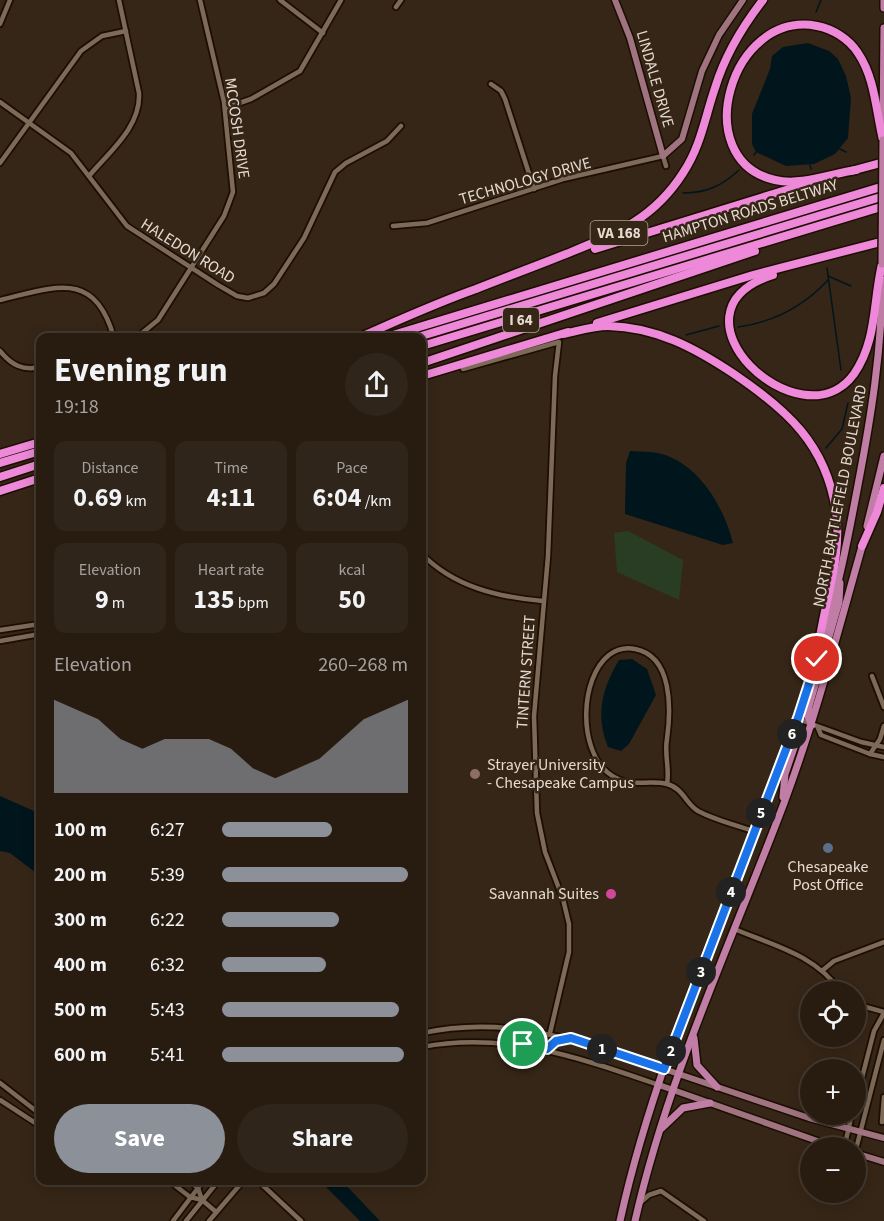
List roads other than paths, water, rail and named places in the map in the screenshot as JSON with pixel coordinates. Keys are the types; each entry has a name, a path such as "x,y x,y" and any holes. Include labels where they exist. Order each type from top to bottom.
{"highway":[{"name":"VA 168","path":"369,333 440,302 620,232 643,217 667,195 696,151 717,82 732,46 763,0"},
{"path":"855,170 785,181 759,174 744,162 730,140 726,118 738,74 752,47 770,33 794,25 822,27 838,34 853,46 867,70 883,140"},
{"path":"526,270 884,162"},
{"name":"HAMPTON ROADS BELTWAY","path":"399,333 884,186"},
{"path":"426,335 884,196"},
{"path":"426,347 884,206"},
{"name":"I 64","path":"426,347 884,212"},
{"path":"561,338 753,275 884,241"},
{"path":"426,362 756,250"},
{"path":"811,260 750,286 735,301 728,325 733,345 743,359 780,387 810,396 831,392 844,384 861,361 873,328 876,291 882,264"},
{"path":"426,375 606,326 650,332 680,342 704,354 764,394 800,427 813,447 826,472 837,523 836,559 819,636 817,659"},
{"path":"0,454 36,443"},
{"path":"0,463 36,452"},
{"path":"0,476 36,464"},
{"path":"0,492 36,479"},
{"path":"862,546 877,512 884,488"}],"main road":[{"name":"LINDALE DRIVE","path":"615,0 630,38 663,156"},
{"path":"663,156 682,139 702,71 719,35 743,0"},
{"path":"884,0 884,8"},
{"name":"NORTH BATTLEFIELD BOULEVARD","path":"620,1221 630,1178 664,1069 798,718 840,578 873,412 881,326 884,28"},
{"name":"NORTH BATTLEFIELD BOULEVARD","path":"635,1221 658,1134 678,1074 815,726 884,456"},
{"path":"815,726 809,722 808,711 840,602 840,578"},
{"path":"783,805 783,781 798,736 798,718"},
{"path":"695,1028 693,1048 697,1065 705,1077 717,1087"},
{"path":"664,1069 861,1133 884,1138"},
{"path":"659,1085 806,1137"},
{"path":"658,1134 683,1108 710,1103"},
{"path":"866,1156 884,1162"}],"street":[{"path":"0,24 10,0"},
{"path":"89,176 131,126 138,114 139,93 119,0"},
{"name":"MCCOSH DRIVE","path":"143,333 155,324 231,200 233,183 225,108 200,0"},
{"path":"280,0 323,33"},
{"path":"225,108 251,99 293,77 304,65 341,0"},
{"path":"396,7 401,0"},
{"path":"0,164 86,46 102,36 126,31"},
{"path":"491,84 501,91 505,99 534,189"},
{"name":"HALEDON ROAD","path":"0,102 68,151 127,226 240,297 255,297 268,291 304,238 335,172 346,163 387,141 400,126"},
{"name":"LINDALE DRIVE","path":"663,156 666,166"},
{"name":"TECHNOLOGY DRIVE","path":"393,226 427,223 534,189 663,156"},
{"path":"0,300 57,288 77,289 89,294 102,306 112,333"},
{"path":"463,369 561,338"},
{"name":"TINTERN STREET","path":"550,1033 570,938 563,899 545,852 537,813 534,716 548,556 555,387 561,338"},
{"path":"0,351 17,366 29,369 36,368"},
{"path":"426,557 443,571 474,588 503,596 543,601"},
{"path":"0,630 36,625"},
{"path":"0,641 36,635"},
{"path":"667,784 666,747 670,713 665,678 656,661 640,650 617,650 604,660 590,691 586,717 590,745 599,763 615,777 634,784 667,784 680,791 697,810 753,831"},
{"path":"872,676 884,707"},
{"path":"798,718 815,726 825,727 875,746 884,747"},
{"path":"815,726 821,735 884,757"},
{"path":"870,754 884,726"},
{"path":"734,929 803,956 823,970 832,981"},
{"path":"823,970 834,962 884,942"},
{"path":"866,1007 884,1012 871,1043 866,1062"},
{"path":"426,1032 458,1027 490,1026 550,1033 664,1069"},
{"path":"532,1046 550,1033"},
{"path":"547,1049 556,1041 571,1038"},
{"path":"860,1137 884,1040"},
{"path":"426,1047 486,1041 532,1046 659,1085"},
{"path":"0,1083 36,1111"},
{"path":"882,1122 884,1097"},
{"path":"0,1100 36,1123"},
{"path":"847,1137 850,1125"},
{"path":"174,1185 190,1197 202,1200 216,1211"},
{"path":"194,1185 198,1188 202,1200"},
{"path":"173,1221 200,1185"},
{"path":"186,1221 215,1185"},
{"path":"209,1221 239,1185"},
{"path":"262,1185 302,1221"},
{"path":"639,1204 649,1195 661,1191 704,1221"}],"water":[{"path":"808,43 829,51 838,59 846,76 851,98 848,138 835,154 814,164 786,166 756,152 752,144 752,114 770,69 772,56 783,47"},
{"path":"630,451 664,454 691,471 701,480 717,504 733,543 723,545 625,514 626,463"},
{"path":"632,659 647,669 656,695 629,744 621,751 608,747 602,724 602,702 608,681 619,660"},
{"path":"0,796 36,813 36,873 10,853 0,851"},
{"path":"324,1185 346,1185 380,1221 360,1221"}],"waterway":[{"path":"816,12 821,0"},
{"path":"840,149 846,152"},
{"path":"810,165 811,169"},
{"path":"683,193 713,188 739,170"},
{"path":"827,268 841,370"},
{"path":"828,276 851,286"},
{"path":"738,327 751,325 787,312 808,298 828,280"},
{"path":"686,335 719,326"},
{"path":"826,448 842,429 848,403"}],"place":[{"name":"Strayer University - Chesapeake Campus","path":"475,774"},
{"name":"Chesapeake Post Office","path":"828,848"},
{"name":"Savannah Suites","path":"611,894"}]}
